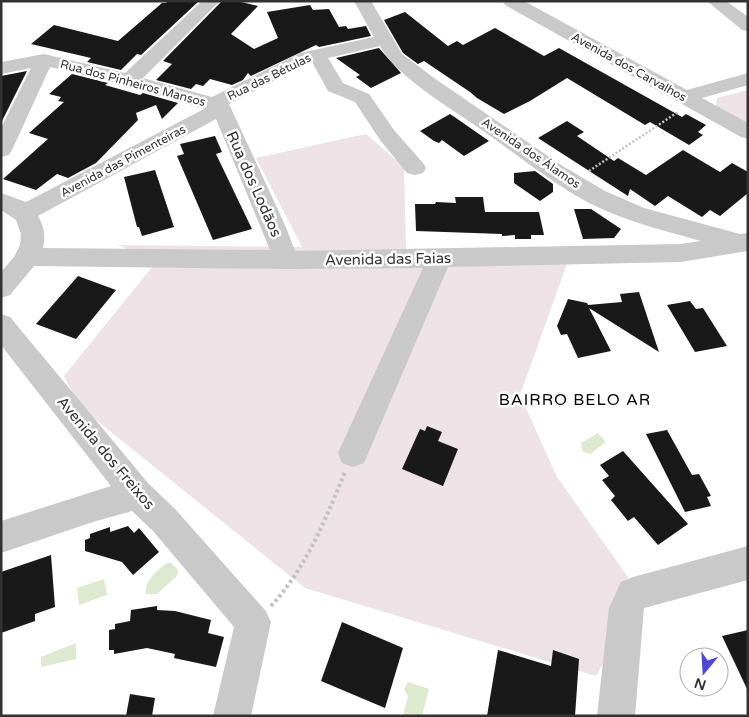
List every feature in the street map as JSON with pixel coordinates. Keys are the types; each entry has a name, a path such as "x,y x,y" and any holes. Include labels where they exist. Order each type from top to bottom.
{"street":[{"path":"129,80 212,1"},
{"name":"Avenida dos Álamos","path":"362,1 395,57 427,82 573,182 597,197 637,214 745,243"},
{"name":"Avenida dos Carvalhos","path":"511,1 748,132"},
{"path":"715,1 748,26"},
{"name":"Rua das Bétulas","path":"217,106 307,57 384,40"},
{"path":"317,55 335,87 362,98 387,135 416,168"},
{"path":"1,68 44,60"},
{"path":"1,150 44,60"},
{"name":"Rua dos Pinheiros Mansos","path":"44,60 129,80 217,106"},
{"path":"688,100 748,79"},
{"name":"Avenida das Pimenteiras","path":"24,213 217,106"},
{"name":"Rua dos Lodãos","path":"217,106 273,225 286,260"},
{"path":"1,201 24,213 32,227 33,242 28,257 17,274 1,288"},
{"name":"Avenida das Faias","path":"28,257 286,260 440,258 681,253 745,243"},
{"path":"353,453 440,258"},
{"name":"Avenida dos Freixos","path":"1,325 137,494 164,520 254,622"},
{"path":"1,538 93,506 137,494"},
{"path":"616,716 626,608 633,594 748,563"},
{"path":"232,716 254,622"}],"path":[{"path":"573,182 688,100"},
{"path":"254,622 285,593 308,558 353,453"}],"shaded area":[{"path":"748,90 748,124 716,106 717,98"},
{"path":"366,134 404,167 406,250 568,261 520,395 557,477 642,597 596,676 305,588 80,407 64,376 157,261 118,245 302,247 256,158"},
{"path":"598,433 606,442 590,454 582,451 581,443"},
{"path":"170,562 178,570 177,576 157,594 146,594 149,580 161,567"},
{"path":"104,579 107,595 79,605 77,588"},
{"path":"76,643 76,659 41,667 41,657"},
{"path":"408,682 429,689 422,716 403,716 408,696 404,689"}],"building":[{"path":"168,1 199,1 141,55 137,54 121,70 87,62 91,58 31,44 54,25 118,41 162,3"},
{"path":"222,1 237,1 258,6 231,34 254,49 278,38 267,12 310,5 313,10 329,9 339,27 346,26 348,29 366,26 371,36 319,47 316,45 251,76 248,73 243,80 232,85 210,79 203,86 196,84 191,89 156,80 172,64 163,61"},
{"path":"405,12 448,46 457,41 463,45 495,28 544,56 559,48 682,117 686,114 706,125 698,132 703,135 689,145 650,122 645,125 567,78 530,101 504,114 477,98 424,61 418,64 403,53 384,20"},
{"path":"379,48 401,73 371,88 356,77 360,75 336,58"},
{"path":"27,71 1,123 1,76"},
{"path":"72,74 108,83 105,85 140,95 143,93 178,103 162,119 156,105 136,113 138,120 96,163 68,178 57,174 36,190 3,179 48,139 29,133 64,102 58,101 61,97 49,94"},
{"path":"450,114 489,141 464,156 442,140 439,143 434,141 420,131"},
{"path":"567,121 584,132 577,136 614,161 618,158 646,175 683,150 720,172 732,163 748,172 748,193 720,216 710,210 702,217 668,196 655,206 630,189 628,196 538,138"},
{"path":"215,136 222,152 216,154 252,229 213,240 177,156 184,154 180,144"},
{"path":"155,170 174,227 142,236 139,227 137,227 124,177"},
{"path":"535,171 553,184 553,192 540,201 514,183 514,173"},
{"path":"455,197 483,197 485,212 539,212 544,235 531,235 531,239 515,239 515,235 502,236 502,234 416,231 415,204 456,203"},
{"path":"574,209 591,209 621,229 614,238 583,239"},
{"path":"78,276 116,290 76,339 36,324"},
{"path":"639,292 659,352 589,308 611,351 578,358 567,334 561,335 557,326 568,299 587,303 588,305 622,302 620,294"},
{"path":"690,301 696,309 703,308 727,346 695,352 667,305"},
{"path":"427,426 442,432 438,441 458,449 443,486 402,469 420,429 425,431"},
{"path":"667,430 692,475 699,474 711,496 707,497 711,506 685,512 646,434"},
{"path":"623,451 688,524 658,545 634,517 628,521 611,500 615,496 602,480 609,476 600,465"},
{"path":"128,526 134,533 139,528 159,552 133,575 122,562 85,551 85,540 90,538 90,534 110,527 110,532"},
{"path":"51,555 55,607 35,614 35,621 1,633 1,572"},
{"path":"157,606 157,610 175,611 211,620 208,633 224,637 216,667 174,658 175,654 147,648 114,654 114,650 109,650 109,630 115,629 115,624 130,621 131,610"},
{"path":"342,622 403,648 385,708 321,681"},
{"path":"748,630 748,691 729,651 729,647 727,647 722,636"},
{"path":"498,650 551,666 553,650 579,659 575,716 487,716"},
{"path":"130,694 155,698 152,716 126,716"}],"district":[{"name":"BAIRRO BELO AR","path":"575,399"}]}
